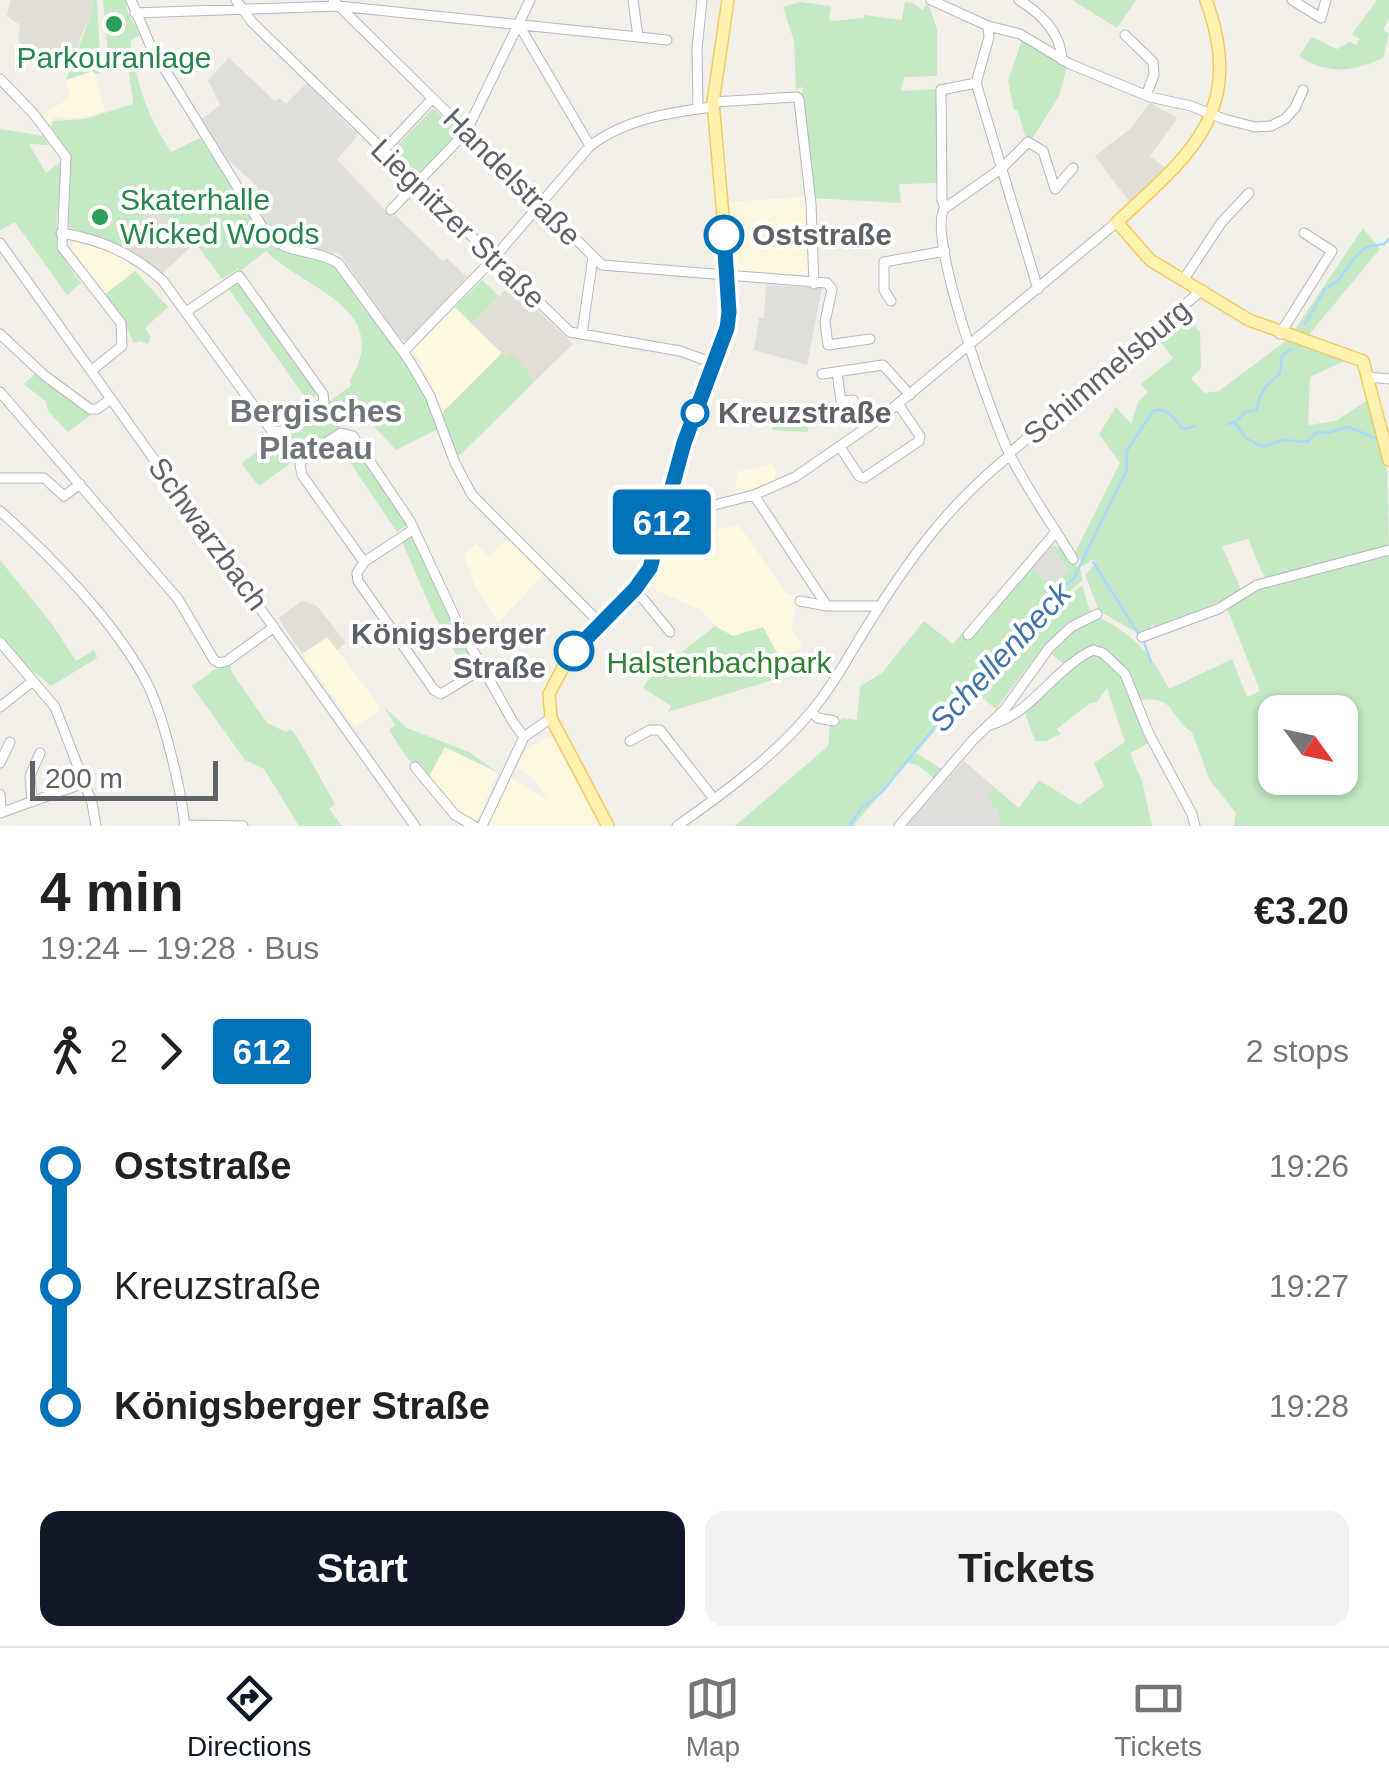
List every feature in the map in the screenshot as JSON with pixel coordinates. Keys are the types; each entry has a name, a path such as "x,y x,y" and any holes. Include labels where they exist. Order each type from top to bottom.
{"main road":[{"path":"608,826 547,705 551,688 574,650 635,589 652,562 684,443 728,323 713,104 728,0"},
{"path":"1206,0 1216,31 1219,84 1178,167 1118,222 1144,255 1249,320 1364,363 1389,460"}],"street":[{"path":"131,0 158,60 266,233 286,249 338,263 430,396 455,463 472,495 600,623"},
{"name":"Liegnitzer Straße","path":"236,0 252,22 570,332 680,351 713,363"},
{"path":"391,210 466,132 530,0"},
{"path":"633,0 637,32"},
{"path":"698,108 697,49 702,0"},
{"path":"931,0 988,26 1020,34 1062,60 1146,95 1254,127 1271,126 1291,113 1303,90"},
{"path":"1019,0 1038,13 1058,40 1062,60"},
{"path":"1292,0 1321,18 1326,0"},
{"path":"136,13 336,3 519,25 637,32 668,40"},
{"name":"Handelstraße","path":"336,3 602,265 814,284"},
{"path":"519,25 590,146"},
{"path":"988,26 976,83 1038,290"},
{"path":"1125,35 1153,62 1154,74 1146,95"},
{"path":"0,79 40,122 67,161 61,233 65,255 123,330 118,350 91,371"},
{"path":"946,208 942,200 941,90 976,83"},
{"path":"402,352 494,258 590,146 624,128 666,114 713,104 797,97 811,204 814,284 832,286 825,326 829,346 870,339"},
{"path":"383,151 432,99"},
{"path":"1073,168 1055,189 1043,151 1028,142 1002,168 946,208 940,219 968,346 1010,453 1073,560"},
{"path":"1184,280 1221,223 1249,194"},
{"path":"665,512 678,514 784,484 910,395 1118,222"},
{"path":"1280,334 1332,250 1307,235 1317,226"},
{"path":"61,233 96,240 133,256 164,282 268,428 284,430 324,402 323,394 239,276 186,312"},
{"name":"Schwarzbach","path":"0,243 415,826"},
{"path":"890,301 884,290 884,262 945,251"},
{"path":"582,334 593,257"},
{"name":"Schimmelsburg","path":"1010,453 1202,290"},
{"path":"0,334 44,375 90,409 96,410 112,399"},
{"path":"822,374 883,365 910,395"},
{"path":"837,372 841,401 853,400"},
{"path":"1369,377 1389,379"},
{"path":"0,392 178,599 214,660 227,662 274,627"},
{"path":"840,446 864,478 918,441 920,436 898,404"},
{"path":"364,562 300,470 305,456 333,436 346,433 356,439 414,529 482,669 524,737"},
{"path":"677,826 761,761 811,712 946,513 1010,453"},
{"path":"0,478 44,478 64,496 80,484"},
{"path":"754,495 827,606"},
{"path":"0,511 60,569 138,667 152,693 184,825 243,826"},
{"path":"414,529 364,562 357,573 358,580 437,693 448,693 482,669"},
{"path":"968,635 1055,533"},
{"path":"1142,637 1218,609 1257,585 1389,550"},
{"path":"635,589 670,632"},
{"path":"800,601 827,606 880,606"},
{"path":"899,826 1014,698 1060,636 1097,614"},
{"path":"0,642 46,693 64,726 96,826"},
{"path":"990,725 1024,707 1077,659 1093,650 1104,652 1125,674 1149,734 1195,826"},
{"path":"0,706 33,681"},
{"path":"811,712 834,721"},
{"path":"415,767 456,815 478,826 524,737 551,718"},
{"path":"630,742 650,730 660,730 714,799"},
{"path":"0,763 10,742"},
{"path":"32,802 30,776 40,758"},
{"path":"0,794 0,813 84,784"}],"shaded area":[{"path":"10,0 93,0 75,58 71,62 25,50 18,40 20,25 7,16"},
{"path":"229,58 275,101 279,98 286,104 307,83 358,135 337,160 392,217 395,215 443,261 447,258 467,277 410,339 399,338 339,253 291,247 272,234 253,199 258,187 228,160 202,119 220,105 208,80"},
{"path":"94,71 105,111 85,117 54,118 49,124 42,115 70,98 66,80"},
{"path":"1150,103 1177,118 1150,156 1167,169 1130,203 1095,156 1130,129"},
{"path":"806,197 812,271 802,278 734,273 728,202"},
{"path":"148,204 169,217 195,243 162,274 129,249"},
{"path":"74,242 112,252 135,271 106,294 70,248"},
{"path":"511,284 573,344 535,381 510,353 506,357 472,324"},
{"path":"766,285 822,288 807,365 754,350 759,318 764,318"},
{"path":"455,307 502,353 444,412 414,350"},
{"path":"771,464 776,470 775,481 736,494 737,472"},
{"path":"739,525 786,594 798,596 791,629 804,646 780,658 763,627 733,636 715,626 701,610 656,590 650,582 659,568 667,540"},
{"path":"508,539 544,574 498,623 475,585 464,555 476,544 489,557"},
{"path":"1050,546 1069,570 1053,587 1031,567"},
{"path":"302,601 317,606 346,643 337,650 327,637 302,654 278,618"},
{"path":"328,637 381,709 355,727 302,654"},
{"path":"548,737 553,739 600,826 488,826 510,778 548,800 517,765 524,751"},
{"path":"444,747 498,773 475,824 455,813 427,780"},
{"path":"964,761 994,787 987,800 998,811 1001,826 906,826"}],"green space":[{"path":"93,0 97,0 101,73 93,71 66,80 92,12"},
{"path":"103,0 126,0 127,11 140,35 130,41 140,86 171,152 200,138 268,242 323,261 343,275 407,367 438,429 396,450 361,412 259,486 241,463 351,386 361,355 361,335 353,318 339,303 266,251 222,279 188,233 149,205 129,249 69,227 71,156 51,127 53,121 85,119 133,104 125,49 108,51"},
{"path":"1072,0 1136,0 1117,28"},
{"path":"1377,0 1389,0 1389,18 1383,30 1389,34 1383,58 1361,66 1330,69 1299,56 1312,37 1337,49 1350,42 1356,45 1360,39 1352,34"},
{"path":"800,2 831,6 832,21 864,15 902,20 905,2 923,10 926,4 929,6 937,29 937,76 904,77 901,91 939,89 939,183 899,184 901,203 812,198 801,102 803,87 796,89 794,41 783,7"},
{"path":"1022,40 1067,66 1059,96 1032,139 1026,139 1018,111 1014,110 1008,81"},
{"path":"433,108 458,132 417,175 392,151"},
{"path":"0,129 43,136 49,145 29,144 46,173 60,162 58,237 61,250 81,283 67,295 15,222 0,230"},
{"path":"1363,228 1380,249 1307,337 1294,331"},
{"path":"135,271 168,307 145,328 150,336 148,344 134,343 121,316 104,295"},
{"path":"482,280 499,296 472,324 455,307"},
{"path":"241,285 317,390 311,406 228,288"},
{"path":"1187,315 1200,332 1201,368 1191,378 1204,393 1219,391 1287,340 1350,358 1310,377 1308,425 1336,421 1369,399 1387,472 1389,547 1265,579 1248,539 1222,546 1242,592 1155,629 1150,626 1151,631 1143,636 1099,611 1085,575 1096,562 1093,559 1083,566 1075,552 1120,463 1099,434 1116,407 1131,424 1138,402 1148,392 1141,384 1173,358 1158,339"},
{"path":"511,352 535,381 456,455 442,418 444,411 502,353 506,357"},
{"path":"36,373 91,415 68,432 48,411 46,402 24,384"},
{"path":"774,410 809,413 808,432 772,430"},
{"path":"350,438 407,521 397,532 335,440"},
{"path":"411,536 416,539 475,662 466,672 433,613 402,542"},
{"path":"1050,546 1061,547 1081,571 1083,580 1038,618 1002,659 992,657 913,747 992,660 1002,664 1082,585 1090,611 1070,623 1039,652 996,709 971,688 916,753 945,771 937,781 918,765 907,763 853,826 735,826 828,746 830,726 843,718 857,720 860,686 882,673 924,621 953,644 962,633 970,638 1031,567 1053,587 1069,570"},
{"path":"1389,552 1389,826 1234,826 1236,813 1209,779 1192,732 1166,704 1139,701 1110,655 1095,645 1066,666 1048,651 1064,635 1100,618 1141,647 1169,689 1232,659 1247,697 1260,691 1227,608 1257,588"},
{"path":"0,560 52,624 76,661 94,650 97,658 51,686 17,658 0,636"},
{"name":"Halstenbachpark","path":"715,626 733,636 763,627 789,675 668,712 671,706 643,688 662,658 682,652"},
{"path":"1091,654 1113,665 1122,676 1151,742 1130,753 1142,781 1152,826 1001,826 998,811 987,800 994,787 1019,808 1039,780 1079,805 1104,786 1094,763 1125,742 1107,688 1097,702 1090,703 1057,729 1061,734 1046,741 1035,741 1024,711"},
{"path":"231,665 231,671 267,723 286,732 290,729 296,735 335,804 329,809 342,826 299,826 264,769 245,760 192,686 214,670"},
{"path":"384,707 407,728 469,752 497,772 445,747 427,780 389,730 395,725"}],"waterway":[{"path":"1305,324 1325,289 1338,281 1355,257 1367,247 1389,239"},
{"path":"1235,422 1246,412 1257,410 1264,389 1280,373 1282,356 1291,349"},
{"name":"Schellenbeck","path":"849,826 992,667 1002,648 1041,604 1074,578 1127,469 1126,452 1153,411 1167,412 1183,429 1196,426"},
{"name":"Schellenbeck","path":"1228,424 1234,422 1246,438 1263,447 1282,440 1307,442 1317,432 1348,427 1378,439"},
{"path":"1093,562 1138,633"},
{"path":"1144,642 1151,662"}],"bus line":[{"name":"612","path":"574,651 643,580 652,562 684,443 727,328 724,235"}],"place":[{"name":"Parkouranlage","path":"114,24"},
{"name":"Skaterhalle Wicked Woods","path":"100,217"},
{"name":"Oststraße","path":"724,235"},
{"name":"Kreuzstraße","path":"695,413"},
{"name":"Königsberger Straße","path":"574,651"}],"district":[{"name":"Bergisches Plateau","path":"316,430"}]}
